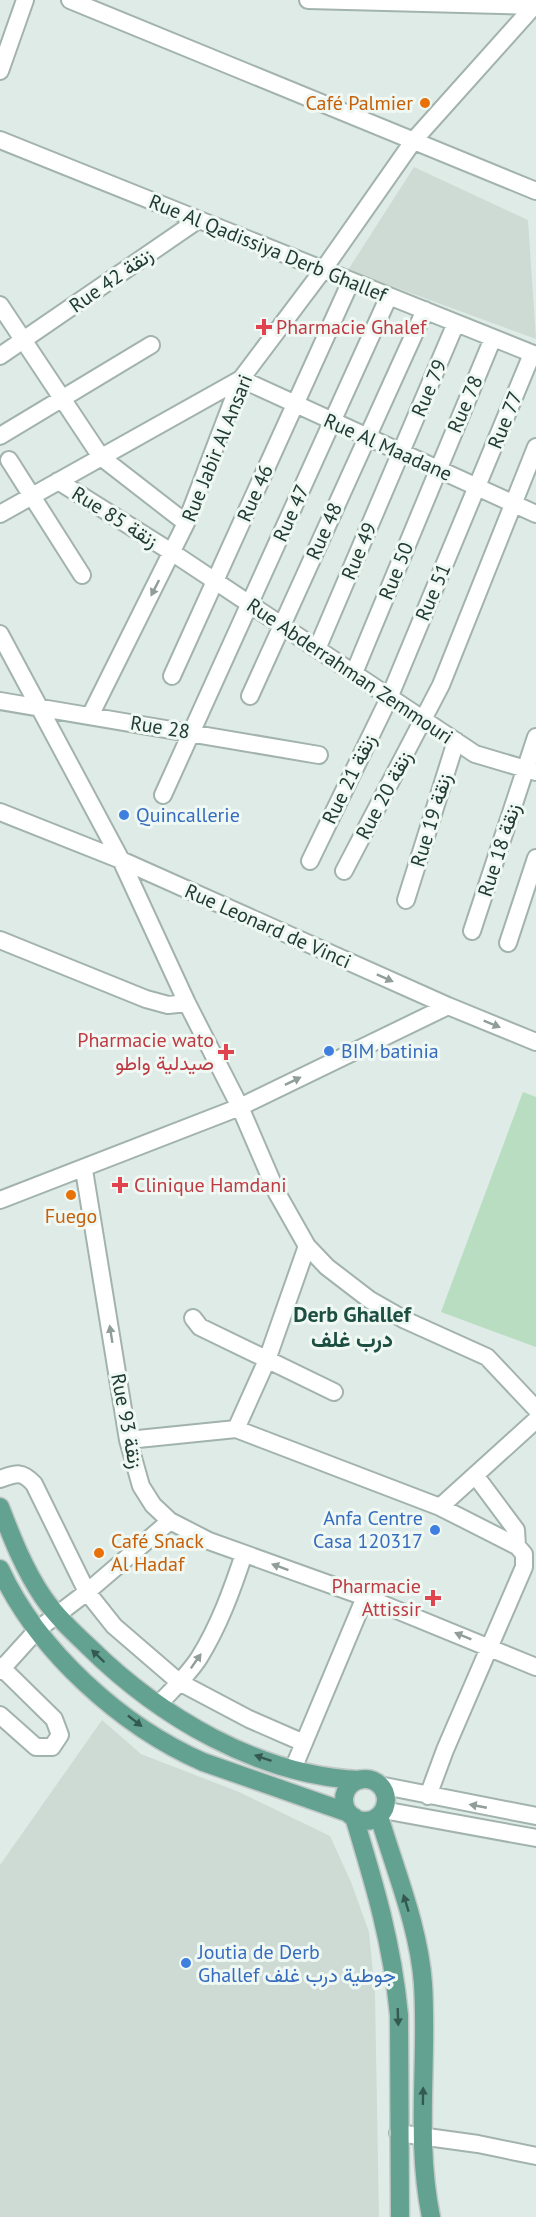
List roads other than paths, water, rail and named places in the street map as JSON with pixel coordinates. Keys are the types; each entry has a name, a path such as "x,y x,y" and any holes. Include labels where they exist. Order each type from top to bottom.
{"main road":[{"path":"0,1507 29,1573 58,1616 108,1666 158,1705 210,1737 293,1769 327,1778 367,1780 380,1785 386,1797 381,1813 410,1917 423,1983 423,2135 425,2186 430,2217"},
{"path":"0,1569 37,1630 62,1660 86,1683 140,1726 168,1744 203,1762 367,1821 381,1813"},
{"path":"360,1780 349,1787 345,1793 345,1807 351,1815 391,1946 399,2015 400,2217"}],"street":[{"path":"0,71 26,0"},
{"path":"70,0 536,191"},
{"path":"308,0 535,4 536,27"},
{"name":"Rue Jabir Al Ansari","path":"90,716 186,523 241,379 323,270 414,140 535,4"},
{"name":"Rue Al Qadissiya Derb Ghallef","path":"0,140 534,354"},
{"name":"Rue 42 زنقة","path":"0,356 24,342 198,220"},
{"name":"Rue 46","path":"172,676 351,281"},
{"name":"Rue 47","path":"163,795 389,296"},
{"path":"0,305 100,457 186,523"},
{"name":"Rue 48","path":"250,696 424,310"},
{"name":"Rue 79","path":"401,453 456,323"},
{"name":"Rue 78","path":"438,470 493,338"},
{"path":"0,436 151,345"},
{"name":"Rue 77","path":"477,487 534,354"},
{"path":"0,514 241,379"},
{"name":"Rue Al Maadane","path":"241,379 536,514"},
{"name":"Rue 20 زنقة","path":"344,871 441,686 536,447"},
{"name":"Rue 49","path":"317,649 401,453"},
{"path":"9,460 82,575"},
{"name":"Rue 50","path":"354,673 438,470"},
{"name":"Rue 85 زنقة","path":"58,481 172,553"},
{"name":"Rue 51","path":"390,698 477,487"},
{"name":"Rue Abderrahman Zemmouri","path":"172,553 456,741 483,757 531,771"},
{"path":"0,634 121,860 187,1003 240,1107 277,1193 307,1246 327,1267 370,1300 405,1320 487,1357 536,1409"},
{"name":"Rue 21 زنقة","path":"309,861 390,698"},
{"name":"Rue 28","path":"0,700 191,731 319,755"},
{"name":"Rue 18 زنقة","path":"472,931 531,771 536,737"},
{"name":"Rue 19 زنقة","path":"406,900 456,741"},
{"name":"Rue Leonard de Vinci","path":"0,812 121,860 448,1006 536,1042"},
{"path":"508,944 536,858"},
{"path":"0,940 146,999 168,1005 187,1003"},
{"path":"0,1200 84,1170 240,1107 448,1006"},
{"name":"Rue 93 زنقة","path":"84,1170 128,1440 141,1486 153,1505 170,1521 209,1541 365,1598 536,1667"},
{"path":"236,1429 267,1360 307,1246"},
{"path":"193,1318 200,1328 334,1392"},
{"path":"440,1507 536,1420"},
{"path":"128,1440 236,1429 440,1507 517,1546 524,1554 524,1567 445,1750 428,1796"},
{"path":"0,1479 18,1472 25,1474 34,1484 87,1592 114,1626 179,1682 249,1719 304,1743"},
{"path":"476,1475 516,1530 517,1546"},
{"path":"0,1715 36,1747 51,1747 60,1735 54,1719 1,1669 37,1630 58,1616 170,1521"},
{"path":"158,1705 198,1660 210,1639 231,1591 243,1554"},
{"path":"293,1769 365,1598"},
{"path":"380,1785 536,1816"},
{"path":"381,1813 536,1838"},
{"path":"398,2133 423,2135 536,2156"}],"place":[{"name":"Café Palmier","path":"425,103"},
{"name":"Pharmacie Ghalef","path":"264,327"},
{"name":"Quincallerie","path":"124,815"},
{"name":"BIM batinia","path":"329,1051"},
{"name":"Pharmacie wato صيدلية واطو","path":"226,1052"},
{"name":"Clinique Hamdani","path":"120,1185"},
{"name":"Fuego","path":"71,1195"},
{"name":"Anfa Centre Casa 120317","path":"435,1530"},
{"name":"Café Snack Al Hadaf","path":"99,1553"},
{"name":"Pharmacie Attissir","path":"433,1598"},
{"name":"Joutia de Derb Ghallef جوطية درب غلف","path":"186,1963"}],"district":[{"name":"Derb Ghallef درب غلف","path":"352,1326"}]}
